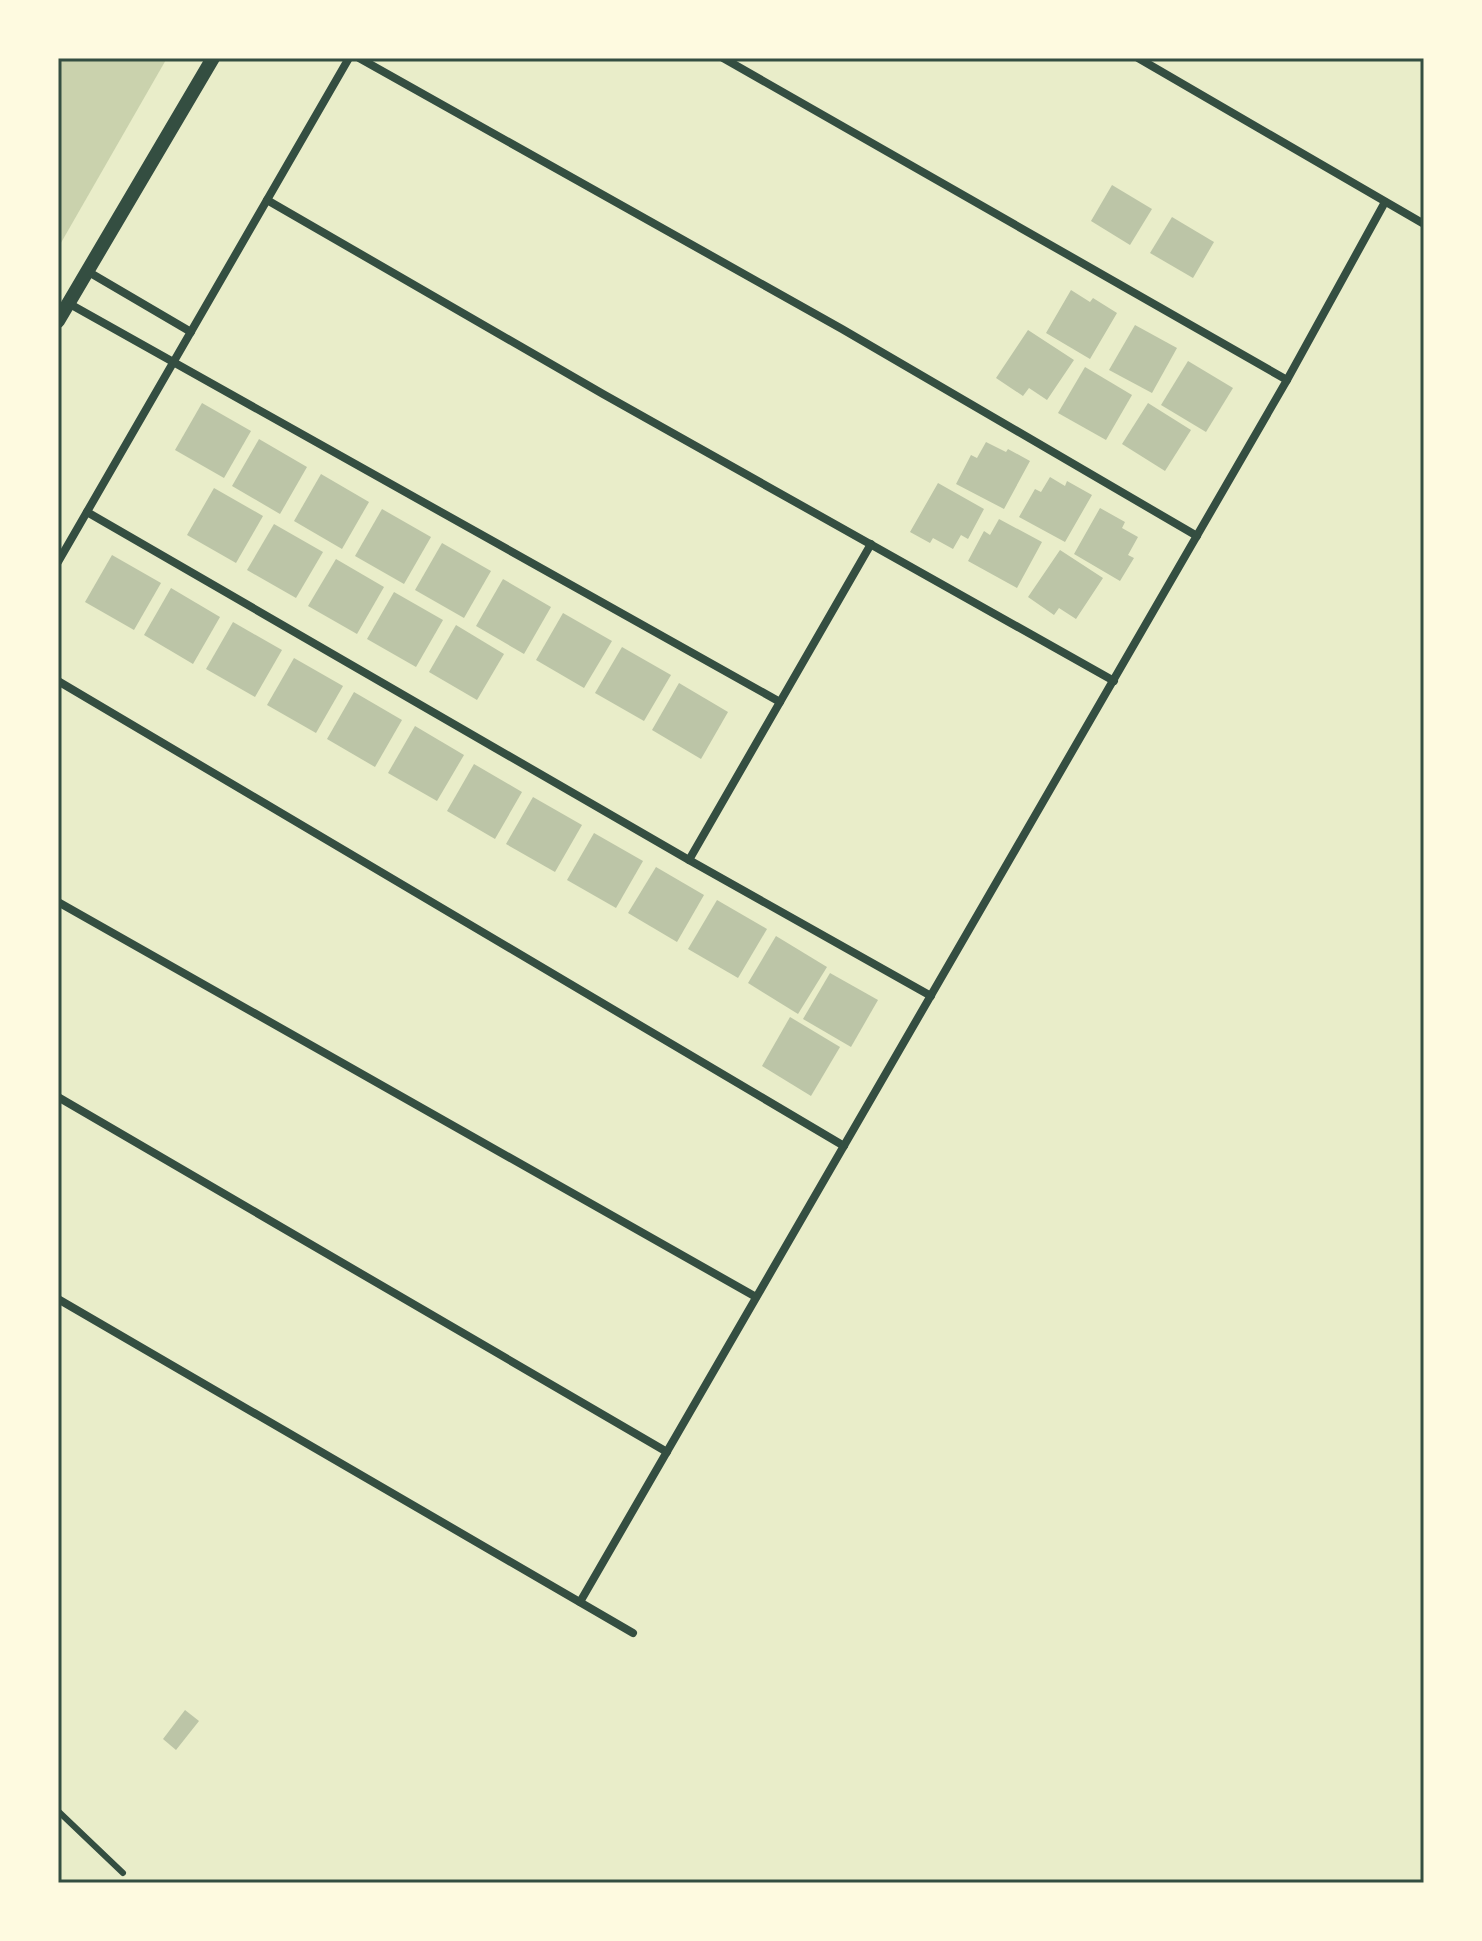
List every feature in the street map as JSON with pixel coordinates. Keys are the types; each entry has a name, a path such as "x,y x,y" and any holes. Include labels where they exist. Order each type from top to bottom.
{"street":[{"path":"58,321 213,58"},
{"path":"58,562 349,58"},
{"path":"359,58 842,329 1197,536"},
{"path":"723,58 1287,380"},
{"path":"1138,58 1424,224"},
{"path":"267,200 603,394 1114,681"},
{"path":"580,1602 1114,681 1385,202"},
{"path":"87,271 191,332"},
{"path":"68,303 780,702"},
{"path":"87,512 689,860 931,996"},
{"path":"689,860 871,544"},
{"path":"58,681 844,1146"},
{"path":"58,902 756,1297"},
{"path":"58,1097 667,1452"},
{"path":"58,1299 633,1633"}],"lane":[{"path":"58,1811 123,1873"}],"green space":[{"path":"58,58 167,58 58,248"}],"building":[{"path":"1112,185 1152,209 1130,245 1091,221"},
{"path":"1172,217 1214,242 1193,278 1150,253"},
{"path":"1071,290 1090,302 1093,298 1117,313 1090,359 1046,333"},
{"path":"1135,325 1177,348 1152,393 1109,370"},
{"path":"1028,330 1074,360 1047,400 1029,388 1023,396 996,378"},
{"path":"1188,361 1233,388 1206,432 1161,405"},
{"path":"1085,367 1132,395 1106,440 1058,413"},
{"path":"202,403 251,431 224,478 175,450"},
{"path":"1148,403 1191,430 1165,471 1122,444"},
{"path":"259,439 307,467 280,514 232,486"},
{"path":"986,442 1030,461 1004,509 956,484 971,455 977,458"},
{"path":"321,474 369,502 342,549 294,521"},
{"path":"1050,477 1065,486 1067,481 1092,495 1065,542 1019,517 1035,489 1041,492"},
{"path":"938,483 984,509 968,539 961,535 953,549 933,538 930,543 910,532"},
{"path":"214,488 263,516 236,563 187,535"},
{"path":"1100,508 1125,522 1122,528 1138,537 1128,555 1134,558 1120,581 1074,554"},
{"path":"382,509 431,537 404,584 355,556"},
{"path":"999,519 1042,542 1017,588 968,561 984,531 990,535"},
{"path":"274,524 323,552 296,598 247,570"},
{"path":"442,543 491,571 464,618 415,590"},
{"path":"1060,550 1103,578 1076,619 1059,608 1054,615 1028,597"},
{"path":"112,555 161,583 134,630 85,602"},
{"path":"336,559 384,587 357,634 308,606"},
{"path":"503,579 551,607 524,654 476,626"},
{"path":"171,588 220,617 193,664 144,635"},
{"path":"394,592 443,620 416,667 367,639"},
{"path":"563,613 612,641 584,688 536,660"},
{"path":"233,622 282,650 255,697 206,669"},
{"path":"456,625 504,654 477,700 429,672"},
{"path":"622,647 671,675 644,721 595,693"},
{"path":"294,658 343,686 316,733 267,705"},
{"path":"679,683 728,712 701,759 652,730"},
{"path":"354,692 402,720 375,767 327,739"},
{"path":"415,726 464,755 437,801 388,773"},
{"path":"474,764 522,792 495,839 447,811"},
{"path":"533,797 582,825 555,872 506,844"},
{"path":"594,833 643,861 616,908 567,880"},
{"path":"656,867 704,895 677,942 628,913"},
{"path":"717,900 767,929 738,978 688,949"},
{"path":"776,936 827,967 798,1014 748,983"},
{"path":"830,973 878,1000 851,1047 803,1019"},
{"path":"790,1017 840,1047 811,1096 762,1066"},
{"path":"185,1710 199,1721 176,1750 163,1739"}]}
